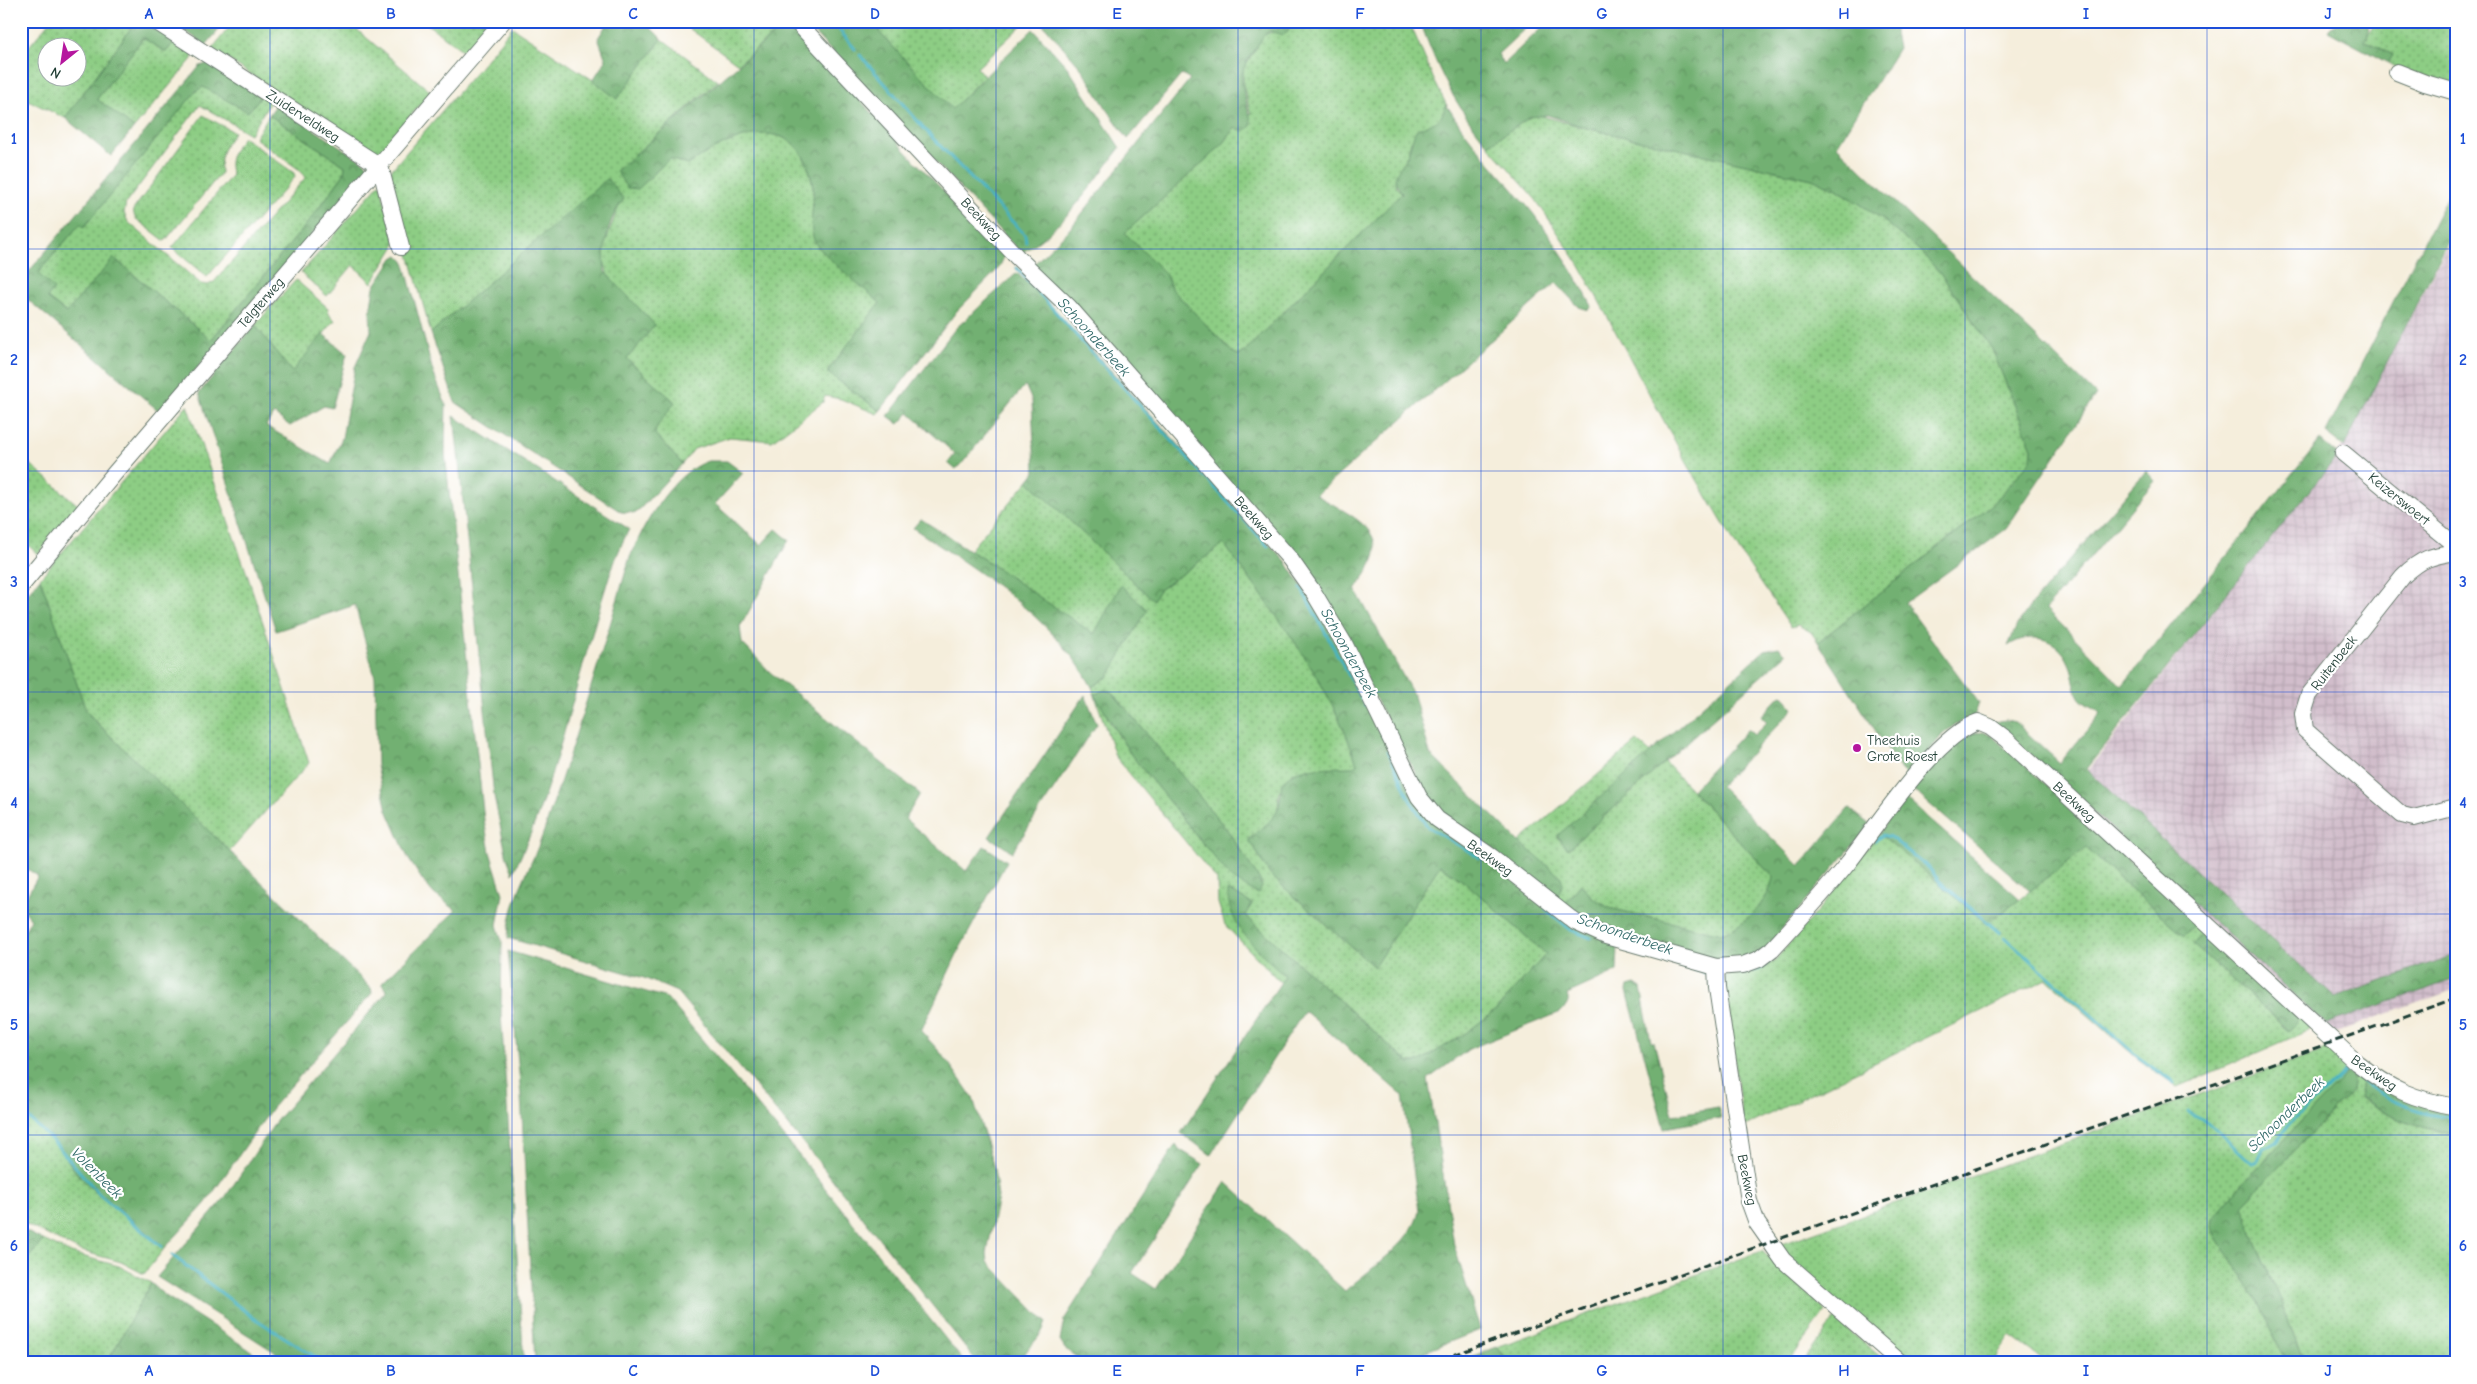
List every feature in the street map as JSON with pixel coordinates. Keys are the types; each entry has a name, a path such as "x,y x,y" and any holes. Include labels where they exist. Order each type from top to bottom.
{"street":[{"name":"Zuiderveldweg","path":"155,21 380,166"},
{"name":"Telgterweg","path":"21,586 114,474 503,21"},
{"name":"Beekweg","path":"796,21 1017,257 1069,307 1290,559 1314,593 1345,645 1419,797 1437,819 1492,857 1575,922 1606,936 1716,967 1744,965 1759,959 1772,949 1847,865 1905,789 1949,737 1965,726 1978,722 1990,727 2006,739 2357,1063 2385,1084 2407,1095 2456,1107"},
{"path":"2397,72 2456,92"},
{"path":"380,166 401,247"},
{"name":"Keizerswoert","path":"2343,453 2456,546"},
{"name":"Ruitenbeek","path":"2456,552 2430,556 2416,563 2403,576 2310,694 2303,714 2305,730 2402,815 2414,818 2456,807"},
{"name":"Beekweg","path":"1716,967 1717,988 1749,1201 1757,1223 1782,1260 1901,1363"}],"shaded area":[{"path":"2456,230 2456,989 2331,1034 2069,794 2343,446"}],"green space":[{"path":"50,21 120,21 131,28 88,87 88,38 38,38 38,88 87,88 65,118 21,97 21,56"},
{"path":"120,21 146,21 175,41 166,52 143,38 97,99 134,128 111,156 65,118 131,28"},
{"path":"170,21 222,21 218,31 206,45"},
{"path":"234,21 350,21 349,23 431,92 376,156 212,49"},
{"path":"423,21 492,21 466,53"},
{"path":"612,21 644,21 662,39 617,99 593,80 606,60 598,38 605,27"},
{"path":"679,21 789,21 738,64"},
{"path":"789,21 914,160 1005,255 999,268 956,312 880,411 828,373 829,369 880,303 834,263 814,240 812,234 813,187 806,162 795,145 780,136 763,134 744,137 724,144 687,165 671,159 668,160 638,189 627,188 616,171"},
{"path":"803,21 882,21 879,32 952,109 1033,29 1068,68 1120,148 1087,192 1063,219 1050,232 1021,253"},
{"path":"882,21 1026,21 977,68 984,76 952,109 879,32"},
{"path":"1040,21 1291,21 1288,32 1283,35 1270,31 1264,35 1244,68 1242,82 1251,126 1245,131 1234,128 1224,143 1125,233 1165,273 1171,288 1232,352 1238,355 1243,353 1402,193 1395,177 1408,154 1413,136 1416,130 1439,120 1446,104 1476,146 1540,223 1579,282 1592,306 1589,310 1579,307 1556,283 1316,495 1360,522 1370,532 1375,543 1374,556 1368,571 1355,589 1414,696 1430,754 1519,842 1561,877 1563,885 1553,902 1439,817 1312,580 1032,266 1068,231 1190,79 1182,74 1128,139 1080,66"},
{"path":"1291,21 1409,21 1446,104 1442,118 1436,123 1426,125 1411,141 1408,153 1395,180 1396,187 1402,193 1243,353 1238,355 1232,352 1171,288 1168,279 1125,233 1224,143 1234,128 1251,114 1243,85 1243,69 1264,35 1292,24"},
{"path":"1420,21 1533,21 1498,54 1503,64 1549,21 1897,21 1895,33 1898,48 1837,146 2096,395 2006,529 1905,603 1979,703 1974,716 1956,724 1943,734 1908,777 1901,770 1818,642 1994,503 2031,460 2032,448 1992,349 1941,274 1920,251 1878,216 1837,189 1812,179 1590,129 1547,115 1530,117 1488,145 1456,101 1433,56"},
{"path":"2338,21 2369,21 2368,35 2365,40 2393,55 2388,63 2328,31"},
{"path":"2376,21 2456,21 2456,87 2400,70 2388,63 2393,55 2365,40"},
{"path":"512,27 593,80 617,99 662,39 718,81 616,171 638,189 668,160 671,159 687,165 724,144 744,137 762,134 780,136 794,145 806,162 813,187 812,226 818,247 880,303 829,369 828,373 880,411 877,414 841,399 825,396 823,402 772,441 730,437 694,449 682,464 655,434 656,428 674,402 627,359 604,260 604,246 619,205 608,179 431,333 387,175"},
{"path":"143,38 166,52 175,41 193,52 192,59 134,128 97,99"},
{"path":"209,63 261,96 248,112 203,87 196,91 84,227 80,224 38,273 54,289 47,298 66,313 114,258 211,340 314,215 344,174 345,166 269,115 276,105 367,164 367,170 160,412 21,294 21,281 200,66"},
{"path":"202,86 248,112 261,96 270,102 250,134 200,105 126,203 124,213 128,222 201,284 208,285 214,282 305,178 301,171 255,138 269,115 345,166 344,174 314,215 211,340 114,258 67,313 47,298 38,273 80,224 84,226"},
{"path":"203,115 234,132 223,151 220,161 221,173 165,241 135,218 133,210"},
{"path":"1538,115 1590,129 1812,179 1837,189 1878,216 1920,251 1941,274 1992,349 2032,448 2031,460 1994,503 1818,642 1811,632 1798,625 1791,627 1740,552 1684,458 1580,266 1536,200 1488,145 1530,117"},
{"path":"243,137 294,173 295,177 207,277 172,248 232,175 230,159"},
{"path":"607,179 624,199 614,215 607,234 604,253 605,272 655,325 627,359 675,402 656,428 655,434 682,464 636,513 621,512 455,402 431,333"},
{"path":"2456,179 2456,226 2344,447 2326,433"},
{"path":"380,183 396,244 372,283 353,265 327,296 301,273"},
{"path":"398,255 404,261 433,372 446,405 445,453 484,820 490,852 503,894 497,925 502,942 501,1014 524,1363 292,1363 157,1277 224,1199 277,1120 387,992 382,983 456,910 434,894 423,881 408,858 387,810 377,766 375,677 355,605 276,631 199,393 255,325 292,372 323,334 347,354 332,408 324,406 290,426 274,414 266,426 330,464 342,438 355,367 371,331 370,312 374,287 393,258"},
{"path":"1017,273 1084,341 1286,562 1325,621 1415,799 1618,945 1617,971 1567,994 1567,1004 1561,1012 1469,1049 1428,1079 1454,1245 1480,1330 1396,1363 1085,1363 1065,1349 1060,1341 1064,1320 1176,1144 1179,1149 1203,1164 1132,1273 1156,1289 1226,1182 1345,1291 1388,1255 1408,1233 1415,1222 1419,1211 1403,1096 1307,1013 1304,1012 1211,1155 1181,1133 1285,976 1256,948 1239,927 1229,903 1228,890 1252,904 1245,915 1402,1057 1410,1062 1419,1062 1466,1033 1496,1010 1546,954 1467,884 1440,865 1374,967 1270,875 1254,847 1248,842 1274,816 1278,807 1282,785 1289,776 1306,769 1354,767 1357,764 1332,704 1300,649 1224,544 1159,590 1153,600 1028,481 1035,472 1032,401 1025,385 960,466 955,469 948,463 955,454 909,413 899,424 888,416 955,329"},
{"path":"296,280 328,308 329,314 335,320 292,373 255,325"},
{"path":"187,405 247,574 309,763 230,851 154,780 86,711 40,578"},
{"path":"454,416 629,529 607,584 547,788 526,845 513,873 507,858 494,796"},
{"path":"2320,440 2338,455 2086,769 2335,998 2456,954 2456,979 2326,1024 1995,722 2006,720 2015,722 2060,763 2101,713 2079,697 2069,663 2058,647 2042,639 2034,638 2016,641 2008,646 2017,625 2030,606 2146,471 2155,481 2046,609 2122,686"},
{"path":"21,456 79,506 38,554 21,539"},
{"path":"708,461 727,461 743,473 715,504 761,545 776,529 789,540 740,627 742,643 771,673 920,794 905,819 966,871 984,846 1007,861 958,952 921,1031 946,1059 973,1098 994,1168 998,1197 987,1253 988,1262 1046,1322 1041,1334 1026,1352 1021,1363 978,1363 817,1160 677,992 644,978 508,938 517,897 539,845 555,798 599,662 629,560 650,517 671,488 682,476"},
{"path":"1028,481 1153,599 1159,590 1224,544 1300,649 1332,704 1357,764 1354,767 1309,769 1292,773 1279,792 1278,809 1271,821 1249,839 1270,875 1374,967 1440,865 1467,884 1546,954 1496,1010 1466,1033 1419,1062 1410,1062 1402,1057 1245,915 1252,904 1228,890 1272,962 1285,976 1281,983 1225,925 1218,903 1217,880 1115,756 1092,687 1106,678 1094,635 970,550","holes":["1105,690 1112,692 1228,831 1261,882 1231,878 1132,756 1110,722 1096,694"]},
{"path":"921,519 1094,634 1121,585 1147,610 1109,676 1092,687 1077,662 1058,639 1036,618 988,579 913,528"},
{"path":"40,578 86,710 92,718 371,988 372,993 272,1108 205,1204 164,1249 98,1195 77,1174 54,1140 21,1111 21,1036 26,983 21,966 21,937 31,919 21,906 38,876 21,865 21,602"},
{"path":"1779,647 1786,654 1568,849 1557,836 1765,650"},
{"path":"1105,690 1112,692 1228,831 1261,882 1262,887 1258,894 1231,878 1132,756 1097,699 1095,694"},
{"path":"1085,695 1097,724 1012,852 989,837"},
{"path":"1781,695 1784,696 1793,709 1720,786 1800,866 1849,808 1870,825 1762,953 1725,962 1608,933 1561,909 1581,884 1592,897 1609,908 1717,933 1735,927 1753,913 1767,895 1773,877 1692,790 1748,729 1754,735 1767,722 1761,716"},
{"path":"1983,732 1992,736 2197,922 2184,936 2086,848 2030,891 1912,789 1951,745 1971,734"},
{"path":"1637,741 1651,753 1557,837 1568,849 1665,762 1773,877 1767,895 1760,905 1735,927 1717,933 1609,908 1592,897 1581,884 1561,909 1534,856 1519,842"},
{"path":"1905,798 2018,897 2019,900 1987,924 1879,833"},
{"path":"1879,833 1987,924 2086,848 2184,936 2197,922 2205,929 2194,945 2288,1030 2301,1016 2314,1028 2178,1087 2138,1059 2047,979 1743,1127 1724,975 1757,969 1774,961 1831,895"},
{"path":"2205,929 2301,1016 2289,1030 2193,945"},
{"path":"508,951 667,998 789,1143 965,1363 535,1363 521,1096"},
{"path":"1635,984 1641,988 1651,1042 1654,1042 1673,1115 1718,1107 1721,1118 1664,1128 1627,991 1628,986"},
{"path":"2335,1046 2365,1071 2360,1098 2395,1118 2429,1129 2456,1134 2456,1363 2305,1363 2242,1206 2352,1090 2355,1064 2243,1183 2215,1236 2258,1299 2287,1363 2048,1363 2011,1336 1992,1363 1905,1363 1773,1247"},
{"path":"2356,1063 2352,1090 2242,1206 2305,1363 2287,1363 2258,1299 2215,1236 2212,1227 2213,1219 2243,1183"},
{"path":"2365,1071 2456,1111 2456,1134 2428,1129 2405,1122 2360,1097"},
{"path":"21,1111 54,1140 77,1174 98,1195 164,1249 144,1274 121,1262 78,1250 21,1222"},
{"path":"21,1229 43,1240 21,1268"},
{"path":"43,1240 71,1253 119,1266 151,1283 107,1363 21,1363 21,1268"},
{"path":"1762,1251 1826,1311 1788,1363 1509,1363 1497,1347"},
{"path":"151,1283 164,1295 270,1363 107,1363"},
{"path":"1835,1319 1882,1358 1887,1363 1802,1363"},
{"path":"1497,1347 1509,1363 1454,1363"}],"waterway":[{"name":"Schoonderbeek","path":"832,21 855,49"},
{"name":"Schoonderbeek","path":"860,55 929,134 1025,235 1026,242"},
{"name":"Schoonderbeek","path":"1017,268 1268,546"},
{"name":"Schoonderbeek","path":"1301,588 1365,705"},
{"name":"Schoonderbeek","path":"1388,751 1410,800 1428,827 1480,858"},
{"name":"Schoonderbeek","path":"1875,841 1882,835 1890,837 1929,868 1940,882 2000,933"},
{"name":"Schoonderbeek","path":"1546,909 1571,930 1591,938"},
{"name":"Schoonderbeek","path":"2005,937 2138,1057 2174,1083"},
{"name":"Schoonderbeek","path":"1741,973 1760,969 1772,958"},
{"name":"Schoonderbeek","path":"1678,965 1705,973"},
{"name":"Schoonderbeek","path":"2188,1112 2205,1120 2252,1163 2257,1161 2262,1150 2276,1142 2289,1124 2347,1070 2353,1072"},
{"name":"Schoonderbeek","path":"2361,1079 2392,1101 2418,1110 2456,1117"},
{"name":"Volenbeek","path":"21,1111 54,1142 100,1195 162,1247"},
{"name":"Volenbeek","path":"172,1255 254,1318 325,1363"}],"railway":[{"path":"1431,1363 2456,998"}],"place":[{"name":"Theehuis Grote Roest","path":"1857,748"}]}
